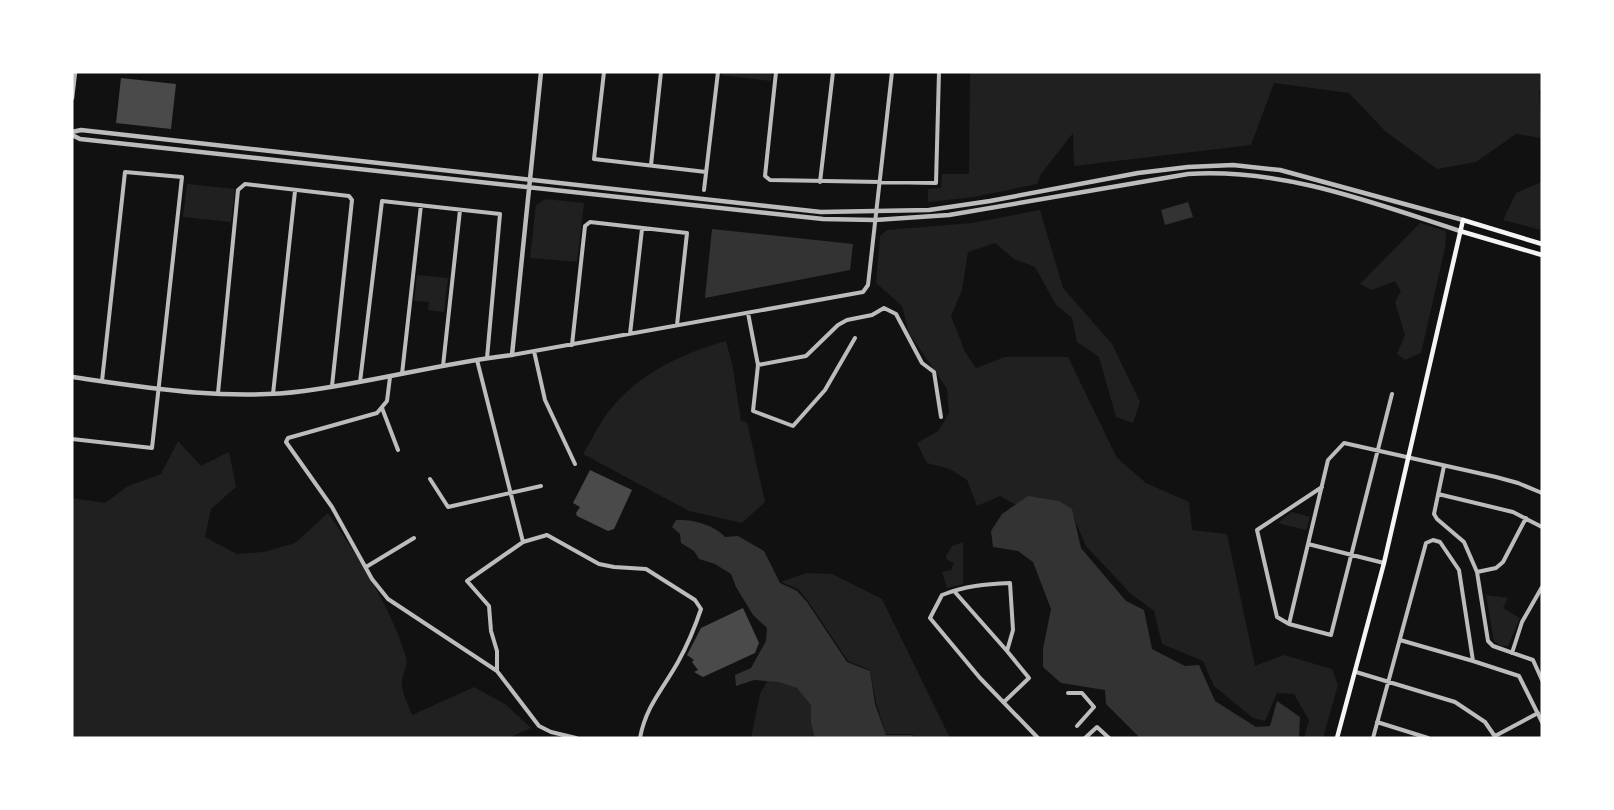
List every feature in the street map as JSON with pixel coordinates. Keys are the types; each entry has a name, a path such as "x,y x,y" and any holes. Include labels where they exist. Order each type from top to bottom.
{"main road":[{"path":"1337,738 1384,563 1463,220 1542,244"},
{"path":"1461,231 1542,255"}],"street":[{"path":"72,98 75,72"},
{"path":"512,355 541,72"},
{"path":"604,72 594,159 706,172"},
{"path":"651,165 661,72"},
{"path":"704,190 718,72"},
{"path":"776,72 765,176 770,180 936,183 939,72"},
{"path":"820,182 833,72"},
{"path":"72,376 218,393 273,394 390,377 863,292 868,285 892,72"},
{"path":"72,134 81,130 821,212 876,212 949,207 1138,174 1188,167 1233,165 1280,170 1463,220"},
{"path":"72,134 80,139 222,156 823,219 875,220 949,215 1132,182 1212,173 1255,174 1329,189 1461,231"},
{"path":"72,439 152,448 182,177 125,172 102,381"},
{"path":"218,393 238,190 245,184 349,196 351,200 332,386"},
{"path":"273,394 295,191"},
{"path":"360,382 382,201 500,214 487,358"},
{"path":"402,374 421,205"},
{"path":"443,366 460,210"},
{"path":"572,345 585,226 590,222 687,233 677,326"},
{"path":"630,334 642,229"},
{"path":"758,365 806,356 838,325 853,317 872,315 884,308 896,314 922,363 934,372 941,417"},
{"path":"748,313 758,365 753,411 793,426 825,390 855,338"},
{"path":"534,351 546,400 575,464"},
{"path":"477,360 524,542"},
{"path":"390,377 387,401 377,413 288,438 286,442 332,507 366,567 388,598 497,671 539,726 551,732 576,738"},
{"path":"1322,486 1257,530 1277,617 1289,624 1331,635 1392,394"},
{"path":"382,408 398,450"},
{"path":"1289,624 1328,460 1344,443 1518,483 1542,493"},
{"path":"1444,466 1434,514 1464,542 1477,572 1488,641 1493,646 1533,660 1542,680"},
{"path":"430,479 448,507 541,486"},
{"path":"1438,494 1513,512 1542,527"},
{"path":"1477,572 1496,568 1503,562 1526,518"},
{"path":"497,671 497,651 491,631 489,606 467,581 524,542 547,535 598,564 646,569 695,600 701,609 692,635 677,664 649,708 640,738"},
{"path":"366,567 414,538"},
{"path":"1372,738 1426,543 1433,540 1440,542 1459,570 1473,661"},
{"path":"1308,544 1384,563"},
{"path":"1007,651 1013,630 1010,583 972,585 942,595 930,618 980,678 1038,738"},
{"path":"1512,653 1522,622 1542,587"},
{"path":"954,591 1029,678 1004,702"},
{"path":"1400,640 1519,676 1542,722"},
{"path":"1356,672 1455,702 1485,722 1495,737 1538,713"},
{"path":"1068,693 1082,693 1094,707 1077,726"},
{"path":"1377,722 1428,738"},
{"path":"1085,738 1097,727 1109,738"}],"shaded area":[{"path":"722,72 772,72 771,81 722,75"},
{"path":"970,72 1542,72 1542,89 1539,91 1542,138 1516,134 1476,162 1437,169 1385,131 1349,93 1274,83 1251,145 1074,166 1073,133 1041,174 1037,184 974,197 928,202 928,189 941,188 942,174 969,174"},
{"path":"1542,182 1541,230 1503,220 1516,193"},
{"path":"187,184 235,189 231,222 183,217"},
{"path":"545,199 584,203 577,262 530,258 536,205"},
{"path":"1188,202 1193,217 1165,225 1161,210"},
{"path":"1040,210 1063,288 1112,344 1140,402 1133,423 1116,417 1099,357 1077,342 1072,318 1056,305 1035,267 1014,259 995,243 968,252 962,290 951,316 965,352 976,368 1005,357 1068,357 1117,458 1146,483 1189,502 1192,530 1227,534 1255,666 1284,655 1332,669 1338,685 1323,738 1304,738 1309,720 1294,694 1277,693 1265,721 1253,718 1214,686 1203,661 1162,644 1154,611 1131,594 1086,546 1071,511 1037,497 1018,506 1000,496 977,506 967,480 950,469 927,463 917,443 938,431 949,413 947,389 909,333 902,306 876,283 880,236 887,230 972,223"},
{"path":"1420,223 1446,231 1445,248 1421,353 1405,360 1397,354 1405,335 1395,302 1401,291 1395,281 1372,290 1360,284"},
{"path":"712,229 853,244 850,270 705,298"},
{"path":"417,275 448,278 444,312 428,310 429,302 414,301"},
{"path":"726,341 733,368 741,421 747,422 765,502 742,523 689,511 583,454 613,406 641,380 690,353"},
{"path":"178,441 201,466 229,452 236,487 211,509 205,537 237,554 264,552 295,543 328,513 372,582 399,638 407,660 402,688 412,715 474,687 505,704 531,728 508,738 72,738 72,498 105,503 128,486 161,474"},
{"path":"1028,496 1059,501 1072,509 1081,548 1126,601 1144,610 1152,649 1185,666 1199,665 1215,701 1256,727 1270,726 1277,701 1300,717 1299,738 1140,738 1106,704 1105,690 1061,683 1043,667 1043,649 1051,609 1033,562 1018,551 993,547 991,531 1002,514"},
{"path":"1292,512 1310,517 1306,530 1278,523"},
{"path":"676,520 703,524 715,529 725,537 738,536 764,551 780,583 797,591 807,602 847,662 870,671 875,704 886,735 912,735 912,738 815,738 811,722 811,705 797,688 779,682 754,680 736,686 735,675 751,668 766,641 767,628 753,615 731,574 715,564 699,559 694,551 681,543 680,534 672,527"},
{"path":"963,542 963,584 947,588 942,572 951,570 954,563 947,560 946,556 952,546"},
{"path":"806,573 832,574 882,599 950,738 914,738 912,734 886,734 876,702 870,670 848,661 798,589 781,582"},
{"path":"1486,595 1508,598 1503,608 1520,618 1508,646 1501,646 1494,641"},
{"path":"770,676 803,686 817,707 820,738 751,738 760,694"}],"building":[{"path":"121,78 176,84 171,129 116,123"},
{"path":"590,470 632,490 614,529 608,531 577,516 576,513 580,507 573,503"},
{"path":"743,608 759,643 755,653 703,677 694,672 698,670 692,662 694,660 687,655 701,628"}]}
